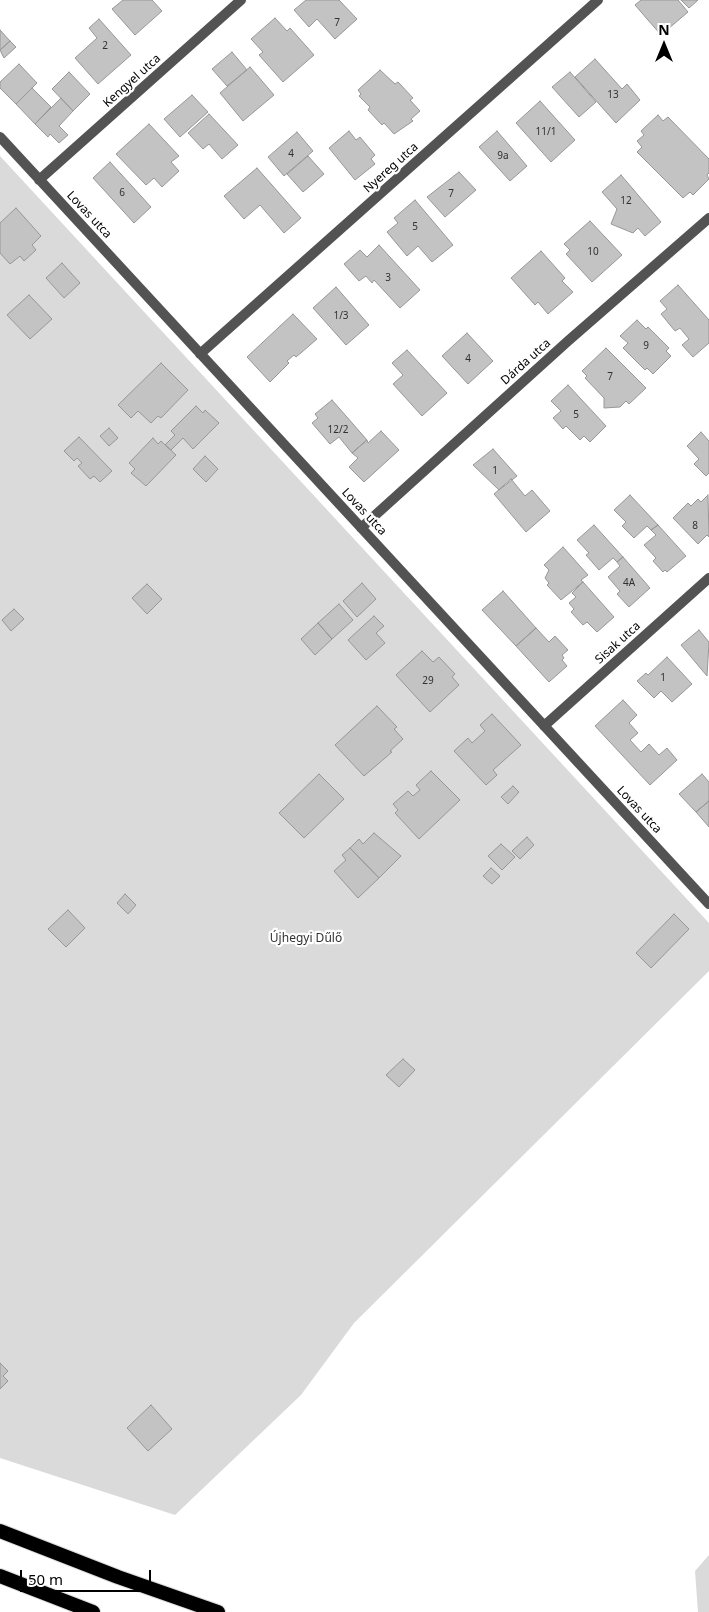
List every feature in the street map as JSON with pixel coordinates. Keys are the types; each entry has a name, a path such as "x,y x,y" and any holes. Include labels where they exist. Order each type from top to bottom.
{"highway":[{"path":"0,1531 118,1577 218,1612"},
{"path":"0,1576 93,1612"}],"street":[{"name":"Kengyel utca","path":"39,180 241,0"},
{"name":"Nyereg utca","path":"200,354 598,0"},
{"name":"Lovas utca","path":"0,138 709,904"},
{"name":"Dárda utca","path":"361,528 568,341 709,218"},
{"name":"Sisak utca","path":"544,726 709,578"}],"green space":[{"name":"Újhegyi Dűlő","path":"0,156 709,923 709,971 354,1323 301,1395 175,1515 0,1458"},
{"path":"709,1555 709,1612 698,1612 695,1571"}],"building":[{"path":"123,0 152,0 162,11 135,35 112,9"},
{"path":"306,0 339,0 357,19 335,39 317,19 309,27 294,10"},
{"path":"641,0 678,0 688,12 661,35 635,5"},
{"path":"681,0 698,0 689,8"},
{"path":"275,18 287,31 290,28 314,55 283,82 259,55 263,52 251,39"},
{"path":"99,19 131,55 98,84 75,58 97,38 89,28"},
{"path":"0,30 10,41 0,50"},
{"path":"10,41 16,47 4,58 0,50"},
{"path":"232,52 247,70 227,86 212,69"},
{"path":"595,59 622,89 627,84 640,100 616,123 575,77"},
{"path":"19,64 37,83 16,104 0,88 0,82"},
{"path":"250,67 274,95 243,121 220,93"},
{"path":"380,70 395,84 398,82 413,98 410,100 420,111 411,119 413,121 394,134 384,123 382,125 368,110 370,107 359,96 361,94 358,90"},
{"path":"69,72 90,94 73,111 52,89"},
{"path":"570,72 596,102 579,117 552,87"},
{"path":"32,88 51,107 35,124 16,104"},
{"path":"192,95 208,112 180,137 164,119"},
{"path":"61,98 73,111 59,126 68,135 59,143 50,134 48,137 35,124"},
{"path":"540,101 575,140 551,162 516,123"},
{"path":"209,114 238,145 222,159 209,144 203,149 188,133"},
{"path":"658,115 663,121 668,117 709,159 709,173 707,175 709,179 693,195 690,192 683,198 637,152 642,147 637,141 644,135 641,131"},
{"path":"149,124 179,156 171,162 179,171 162,187 154,178 146,185 116,154"},
{"path":"349,131 356,140 360,137 375,155 371,159 375,164 355,180 329,148"},
{"path":"497,131 527,166 510,181 479,147"},
{"path":"297,132 313,151 284,176 268,157"},
{"path":"308,156 324,174 303,192 287,174"},
{"path":"110,162 151,207 134,223 93,178"},
{"path":"257,168 301,218 284,233 260,205 244,219 224,196"},
{"path":"459,172 476,190 445,217 427,197"},
{"path":"621,175 661,222 645,236 638,228 633,233 611,224 617,209 602,192"},
{"path":"415,200 453,245 432,262 418,246 407,256 387,232 398,223 394,218"},
{"path":"16,208 41,236 32,245 36,250 24,261 20,256 10,264 0,253 0,223"},
{"path":"590,221 622,255 592,282 566,254 570,250 564,244"},
{"path":"379,245 420,290 400,308 374,280 372,283 366,276 359,281 344,264 360,250 367,257"},
{"path":"541,251 565,278 562,281 573,292 548,314 538,302 535,305 511,278"},
{"path":"62,263 80,283 64,298 46,278"},
{"path":"678,285 709,320 709,343 693,357 682,345 689,339 680,328 675,331 661,314 667,309 660,301"},
{"path":"336,287 369,325 346,345 313,308"},
{"path":"29,295 52,319 30,339 7,315"},
{"path":"293,314 317,339 296,357 294,355 287,361 289,363 270,382 247,357"},
{"path":"637,320 646,329 648,327 669,348 666,351 671,356 653,374 647,368 645,370 623,348 628,343 620,336"},
{"path":"467,333 493,361 468,384 442,356"},
{"path":"606,348 646,388 629,404 626,401 620,407 604,408 604,398 585,378 587,376 582,371"},
{"path":"407,350 447,393 422,416 393,384 403,375 392,363"},
{"path":"161,363 188,390 161,418 158,416 151,423 138,411 131,418 118,405"},
{"path":"568,385 606,426 590,442 584,436 580,440 566,426 563,429 553,418 561,411 551,401"},
{"path":"332,400 367,440 352,453 339,437 330,444 312,423 318,418 315,414"},
{"path":"196,406 203,413 205,410 219,423 193,449 183,438 171,450 165,445 175,435 171,431"},
{"path":"109,428 118,438 109,446 100,436"},
{"path":"381,431 399,450 364,482 349,467 358,458 352,453 367,440 368,443"},
{"path":"701,432 709,441 709,473 706,476 694,464 699,459 687,446"},
{"path":"79,437 112,471 100,482 94,476 90,479 78,466 82,463 77,458 74,461 64,451"},
{"path":"153,438 158,444 161,441 176,455 146,486 131,473 135,469 129,463"},
{"path":"493,449 517,476 499,490 473,465"},
{"path":"205,456 218,469 206,482 193,469"},
{"path":"511,479 525,496 532,490 550,511 526,532 494,494"},
{"path":"630,495 658,525 651,530 647,526 634,538 622,526 626,522 614,510"},
{"path":"708,495 709,537 707,535 698,544 673,518 688,503 691,506 698,499 701,502"},
{"path":"594,525 623,557 617,562 613,558 599,570 586,555 589,553 577,540"},
{"path":"658,525 686,556 667,572 665,570 663,572 653,561 656,558 644,545 656,535 651,530"},
{"path":"563,547 588,575 581,580 583,582 561,600 547,585 549,583 545,578 549,570 544,565"},
{"path":"623,557 650,588 629,607 617,594 620,591 608,577 620,566 617,562"},
{"path":"583,582 614,617 597,632 587,622 583,625 571,612 574,609 569,603 576,597 572,593"},
{"path":"362,583 376,599 357,617 343,601"},
{"path":"147,584 162,599 147,614 132,598"},
{"path":"503,591 536,628 516,646 482,610"},
{"path":"339,604 353,620 332,639 318,623"},
{"path":"14,609 24,619 11,631 2,620"},
{"path":"374,616 384,626 376,633 385,643 366,660 348,640"},
{"path":"318,623 332,639 315,655 301,639"},
{"path":"536,628 549,642 555,636 568,650 562,655 564,658 562,660 567,666 549,682 516,646"},
{"path":"699,630 709,642 707,676 681,645"},
{"path":"422,651 433,662 439,657 455,674 452,677 459,685 430,712 396,675"},
{"path":"667,657 692,684 672,702 661,691 654,698 637,681 646,673 648,675"},
{"path":"623,700 637,715 629,723 638,733 630,740 641,752 649,744 659,755 667,748 677,760 650,785 595,726"},
{"path":"377,706 397,727 394,729 403,739 390,751 392,752 364,776 335,745"},
{"path":"492,714 521,745 493,770 497,775 486,785 454,751 468,738 472,743 485,731 480,725"},
{"path":"431,771 460,800 419,839 395,813 398,810 393,804 408,791 413,796 420,790 416,785"},
{"path":"319,774 344,799 304,838 279,813"},
{"path":"702,774 709,782 709,801 696,812 679,794"},
{"path":"513,786 519,792 508,804 501,797"},
{"path":"709,801 709,827 696,812"},
{"path":"374,833 401,856 379,878 350,848 359,839 363,844"},
{"path":"527,837 534,845 520,859 512,851"},
{"path":"501,844 515,857 502,870 488,856"},
{"path":"350,848 379,878 358,898 334,871 346,860 342,855"},
{"path":"491,868 500,876 492,884 483,876"},
{"path":"125,894 136,905 128,914 117,903"},
{"path":"68,910 85,928 66,947 48,929"},
{"path":"674,914 689,929 651,968 636,953"},
{"path":"403,1059 415,1070 399,1087 386,1075"},
{"path":"0,1363 8,1371 3,1376 8,1381 0,1389"},
{"path":"151,1405 172,1429 148,1451 127,1428"}]}
